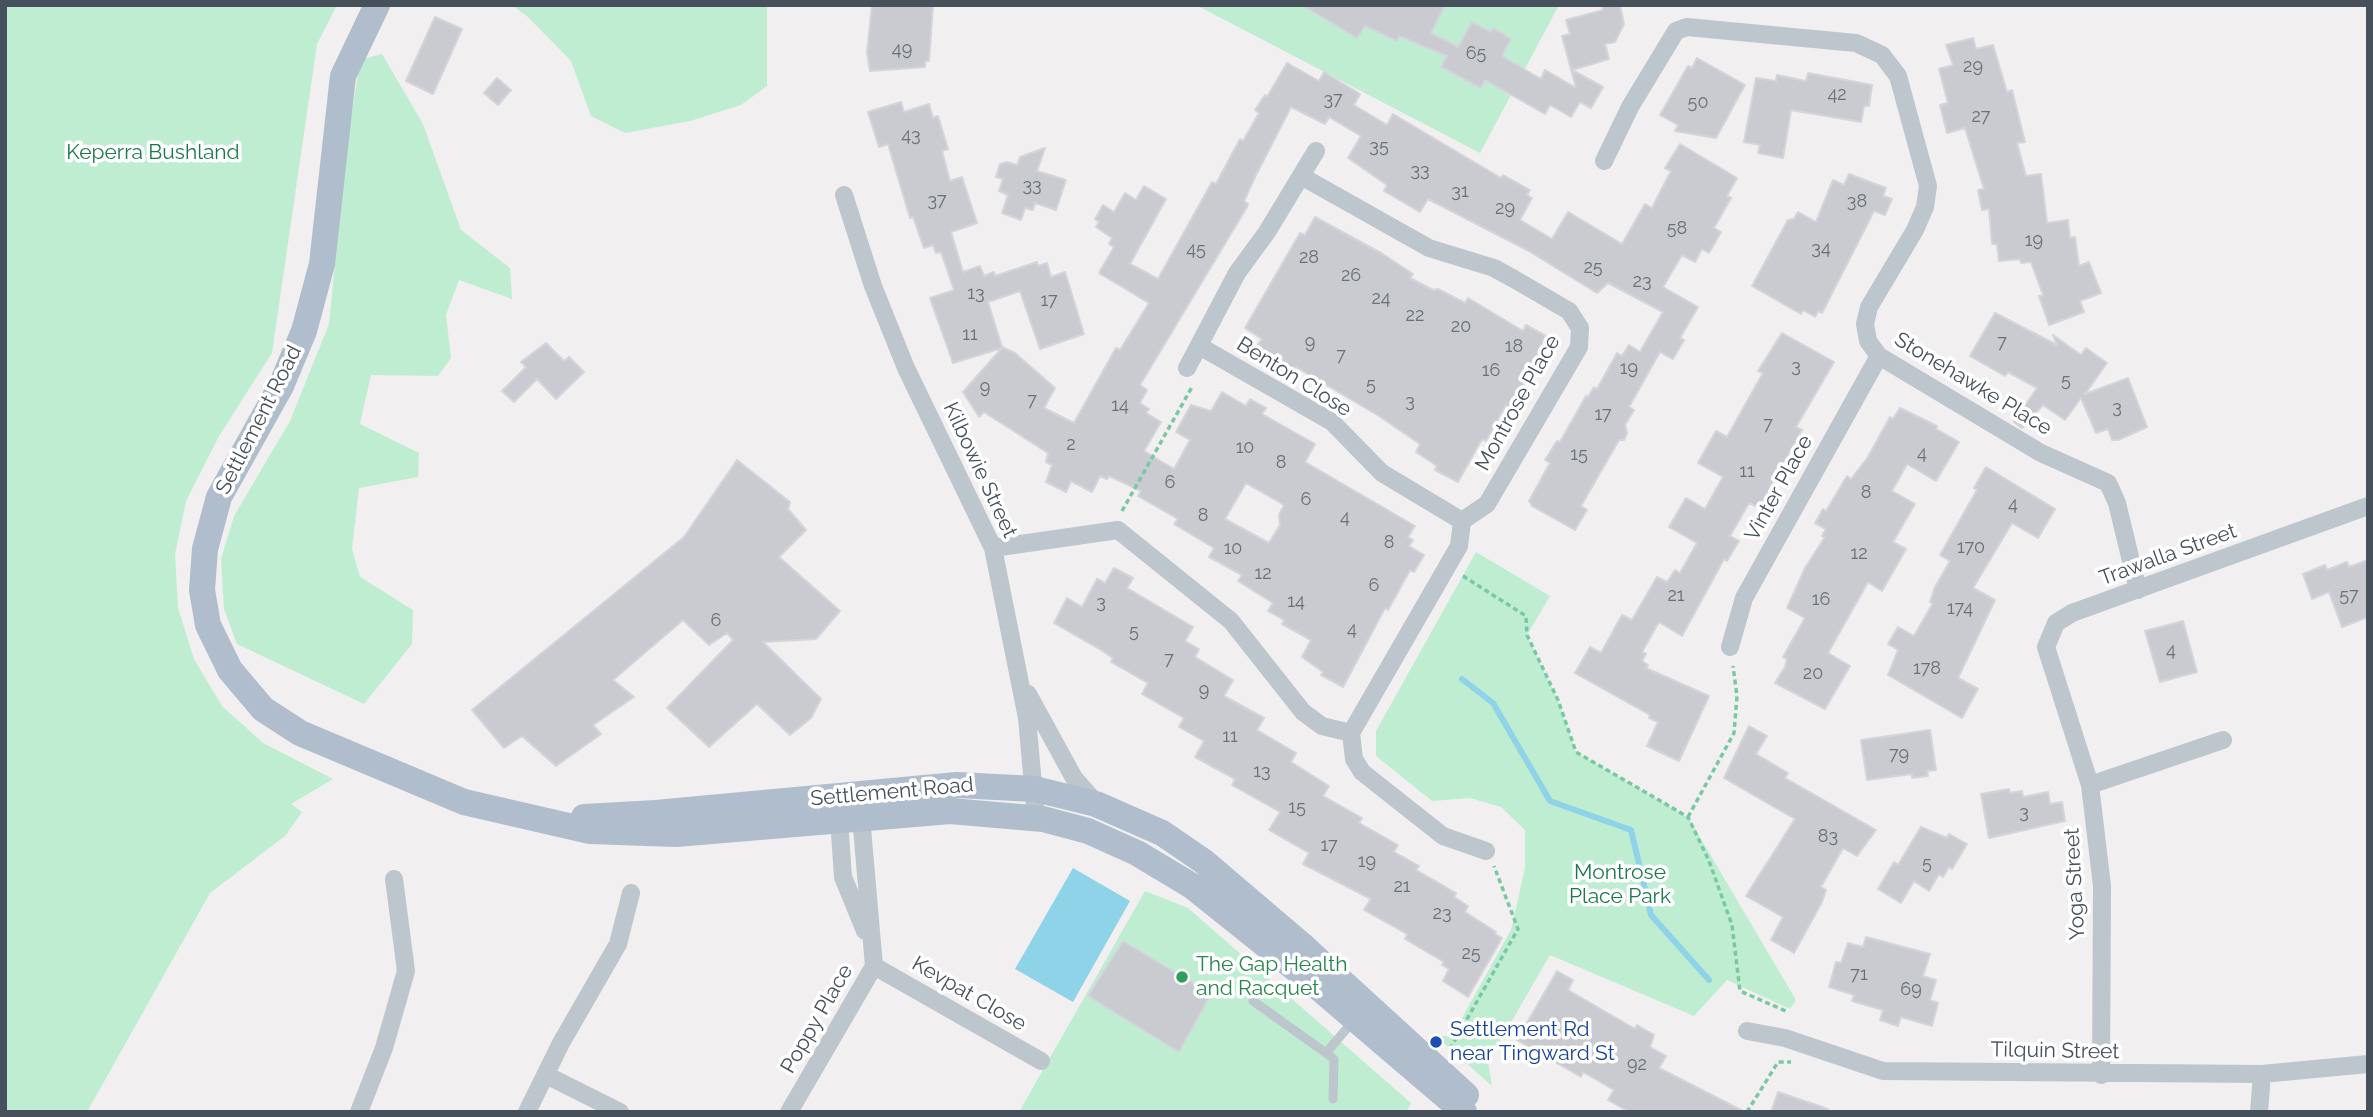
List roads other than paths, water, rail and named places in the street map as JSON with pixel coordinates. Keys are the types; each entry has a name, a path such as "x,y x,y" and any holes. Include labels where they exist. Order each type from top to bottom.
{"main road":[{"name":"Settlement Road","path":"377,5 343,76 322,264 304,331 281,386 219,497 205,550 202,590 208,625 223,657 243,688 262,709 300,733 464,802 526,818 656,813 850,811 933,799 981,784 1035,789 1096,803 1161,833 1214,870 1441,1070 1481,1112"},
{"name":"Settlement Road","path":"933,799 982,812 1035,818 1077,827 1111,840 1178,877 1355,1019 1464,1112"}],"street":[{"name":"Stonehawke Place","path":"1604,161 1630,107 1676,32 1687,27 1856,43 1882,55 1898,76 1928,186 1925,207 1915,230 1869,307 1865,324 1868,341 1879,356 2041,453 2108,483 2118,503 2138,590"},
{"path":"1301,176 1316,151"},
{"name":"Benton Close","path":"1187,368 1206,350 1223,302 1237,273 1301,176"},
{"name":"Montrose Place","path":"1301,176 1429,248 1494,268 1569,311 1580,328 1579,347 1487,504 1462,521"},
{"name":"Kilbowie Street","path":"844,195 873,286 906,368 993,548 1020,679 1035,789 1035,818"},
{"name":"Benton Close","path":"1206,350 1332,422 1382,473 1462,521"},
{"name":"Vinter Place","path":"1730,647 1744,598 1879,356"},
{"name":"Trawalla Street","path":"2060,695 2046,647 2056,623 2072,613 2368,506"},
{"path":"1462,521 1461,539 1350,733 1354,759 1362,772 1443,835 1486,851"},
{"path":"993,548 1118,530 1231,621 1303,712 1322,726 1350,733"},
{"path":"1020,679 1074,778 1096,803"},
{"name":"Yoga Street","path":"2060,695 2090,785 2102,886 2101,1075"},
{"path":"2090,785 2223,740"},
{"name":"Poppy Place","path":"789,1112 874,966 850,811"},
{"path":"359,1112 384,1048 406,971 394,879"},
{"path":"527,1112 561,1043 618,944 631,893"},
{"name":"Kevpat Close","path":"874,966 1041,1061"},
{"name":"Tilquin Street","path":"1747,1031 1785,1038 1883,1071 2101,1075 2262,1074 2368,1065"},
{"path":"2259,1112 2262,1074"},
{"path":"546,1075 620,1112"}],"lane":[{"path":"1253,1002 1334,1059 1333,1099"},
{"path":"1326,1053 1355,1019"}],"water":[{"path":"1073,868 1130,901 1073,1002 1015,969"}],"waterway":[{"path":"1462,679 1493,703 1550,801 1631,830 1651,915 1709,980"}],"place":[{"name":"The Gap Health and Racquet","path":"1182,977"},
{"name":"Settlement Rd near Tingward St","path":"1436,1042"}],"park label":[{"name":"Keperra Bushland","path":"153,153"},
{"name":"Montrose Place Park","path":"1620,885"}]}
